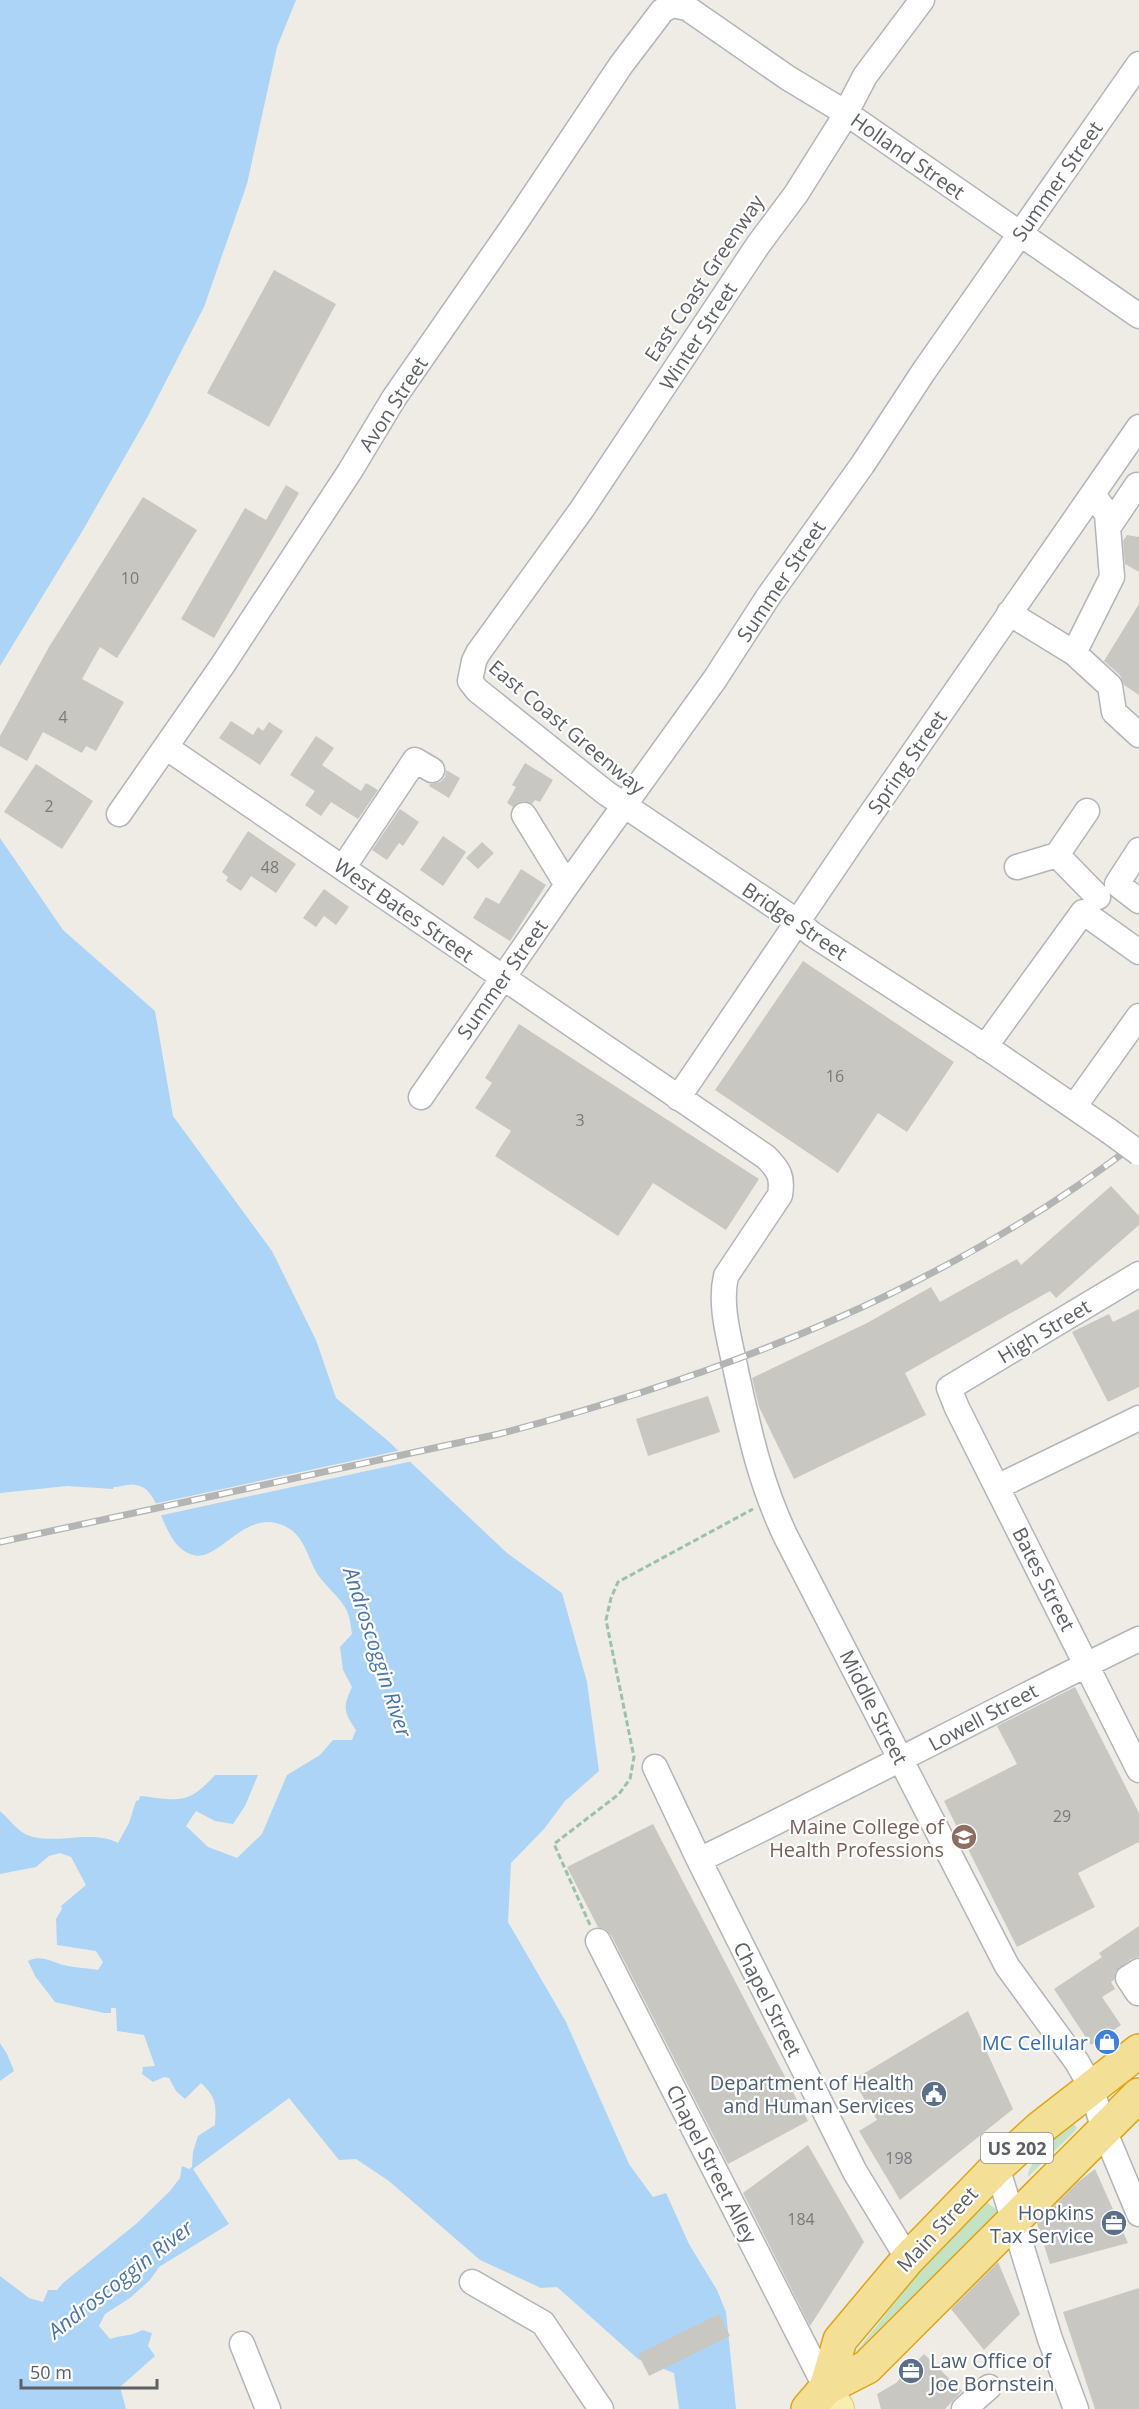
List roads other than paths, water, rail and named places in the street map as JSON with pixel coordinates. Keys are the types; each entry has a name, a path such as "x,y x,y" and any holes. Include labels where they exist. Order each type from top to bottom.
{"highway":[{"name":"Main Street","path":"824,2402 840,2340 908,2259 997,2167 1040,2128 1139,2051"},
{"name":"US 202","path":"824,2402 867,2367 1139,2095"}],"street":[{"name":"Winter Street","path":"472,671 478,653 582,509 758,245 796,194 846,113 865,76 922,0"},
{"name":"Holland Street","path":"674,3 687,8 788,78 846,113 1139,316"},
{"name":"Avon Street","path":"119,814 167,748 350,471 394,398 494,255 621,65 662,11 674,3"},
{"name":"Summer Street","path":"421,1097 567,885 715,680 924,371 1139,64"},
{"name":"Spring Street","path":"678,1098 1009,613 1139,427"},
{"path":"1108,528 1137,486 1139,487"},
{"path":"1074,652 1112,577 1107,514 1094,494"},
{"path":"1009,613 1074,652 1110,686 1114,712 1139,735"},
{"name":"Bridge Street","path":"472,671 470,681 477,690 625,806 798,922 812,934 986,1047 1139,1153"},
{"name":"West Bates Street","path":"167,748 502,979 766,1157 777,1168 782,1180"},
{"path":"344,868 415,760 432,770"},
{"path":"1017,867 1057,855 1087,811"},
{"path":"524,815 567,885"},
{"path":"986,1047 1099,898 1139,850"},
{"path":"1057,855 1099,898 1139,952"},
{"path":"1099,898 1139,901"},
{"path":"1074,1107 1139,1016"},
{"name":"Middle Street","path":"782,1180 777,1201 726,1276 723,1288 728,1333 752,1445 769,1500 1007,1966 1077,2062 1091,2087 1104,2130 1139,2214"},
{"name":"High Street","path":"949,1388 1139,1274"},
{"name":"Bates Street","path":"949,1388 1139,1770"},
{"path":"997,1487 1139,1418"},
{"name":"Lowell Street","path":"699,1860 1139,1639"},
{"name":"Chapel Street","path":"655,1767 855,2172 908,2259"},
{"name":"Chapel Street Alley","path":"598,1941 824,2402"},
{"path":"997,2167 1050,2339 1076,2409"},
{"path":"472,2282 543,2323 601,2409"},
{"path":"242,2344 268,2409"},
{"path":"964,2409 989,2387"}],"water":[{"path":"0,0 296,0 277,47 247,184 204,307 147,418 83,530 0,666"},
{"name":"Androscoggin River","path":"0,838 63,930 155,1011 173,1116 272,1251 316,1340 336,1398 387,1440 507,1553 562,1593 587,1682 599,1771 565,1801 544,1829 511,1863 508,1922 566,2022 629,2164 653,2197 666,2193 689,2244 717,2290 726,2312 736,2409 679,2409 674,2373 638,2359 557,2287 541,2288 480,2260 389,2181 356,2159 339,2160 289,2098 193,2169 229,2224 159,2267 150,2280 130,2298 105,2314 99,2326 110,2339 142,2330 152,2333 148,2346 155,2356 120,2387 126,2409 0,2409 0,2276 29,2298 43,2302 48,2290 57,2290 136,2224 170,2191 180,2178 182,2166 189,2169 192,2167 193,2152 198,2136 215,2125 215,2112 213,2098 201,2083 185,2099 176,2091 169,2078 164,2077 153,2082 142,2074 143,2067 155,2066 144,2035 117,2031 116,2008 111,2008 111,2013 104,2013 55,2002 35,1976 28,1961 37,1958 68,1966 98,1970 103,1962 96,1951 57,1945 56,1919 62,1909 61,1906 86,1885 71,1857 60,1853 49,1856 36,1867 0,1874 0,1811 22,1832 35,1838 96,1837 118,1843 140,1796 181,1799 197,1792 215,1775 258,1775 245,1806 233,1824 215,1821 196,1811 186,1826 208,1847 237,1858 262,1834 287,1775 320,1755 333,1740 352,1740 356,1730 346,1709 352,1687 343,1670 340,1647 352,1634 348,1614 318,1575 303,1544 290,1529 274,1523 260,1523 247,1528 212,1552 201,1556 190,1554 180,1547 166,1528 151,1496 145,1489 136,1485 131,1484 113,1489 67,1486 0,1493"},
{"path":"0,2043 14,2071 0,2081"}],"railway":[{"path":"0,1542 499,1434 669,1383 834,1320 914,1282 992,1240 1067,1193 1139,1141"}],"place":[{"name":"Maine College of Health Professions","path":"964,1837"},
{"name":"MC Cellular","path":"1107,2042"},
{"name":"Department of Health and Human Services","path":"934,2094"},
{"name":"Hopkins Tax Service","path":"1114,2223"},
{"name":"Law Office of Joe Bornstein","path":"911,2371"}]}
